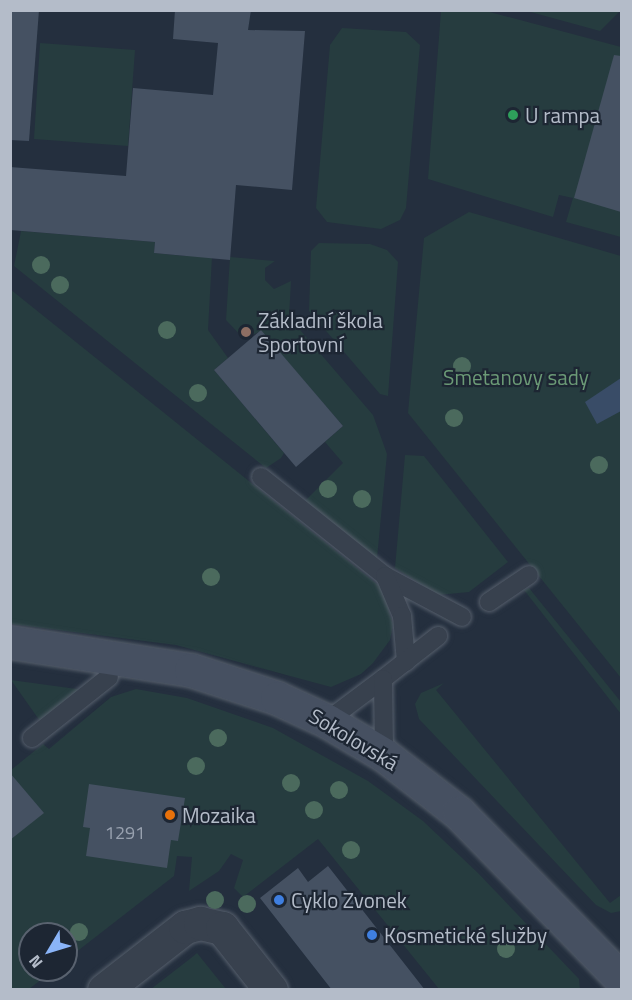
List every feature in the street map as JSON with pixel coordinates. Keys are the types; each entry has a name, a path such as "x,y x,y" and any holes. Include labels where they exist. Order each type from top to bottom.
{"main road":[{"name":"Sokolovská","path":"10,642 111,666 218,677 327,721 384,755 459,813 621,980"}],"street":[{"path":"104,990 185,927 200,923 222,928 271,990"}],"lane":[{"path":"261,477 385,576 462,617"},
{"path":"489,602 529,575"},
{"path":"385,576 402,616 405,662"},
{"path":"327,721 438,636"},
{"path":"32,738 111,666"},
{"path":"383,679 384,755"}],"green space":[{"path":"621,10 600,31 527,11 616,11"},
{"name":"U rampa","path":"441,11 486,11 621,47 621,237 566,222 573,198 559,195 553,217 428,179"},
{"path":"342,28 406,32 420,45 406,208 400,220 381,229 327,222 316,208 330,45"},
{"path":"40,43 135,50 128,146 34,139"},
{"name":"Smetanovy sady","path":"469,212 621,256 621,678 408,413 424,238"},
{"path":"21,231 155,242 154,253 185,256 213,239 208,330 228,358 214,370 284,453 281,458 266,468 14,266"},
{"path":"319,243 370,244 387,250 398,262 388,396 380,394 309,311 311,251"},
{"path":"230,257 275,261 265,268 265,280 274,289 291,281 289,317 373,415 387,454 377,558 305,501 343,463 325,442 343,426 261,331 244,339 226,320"},
{"path":"10,289 382,588 393,625 390,640 373,663 361,674 331,687 176,645 11,624"},
{"path":"405,455 424,456 508,562 469,592 438,595 395,568"},
{"path":"529,588 621,702 621,714 524,590"},
{"path":"11,680 84,690 40,721"},
{"path":"444,683 436,690 610,903 621,895 621,911 611,913 596,905 419,719 415,704 421,693"},
{"path":"136,689 187,698 273,728 368,781 423,821 478,873 579,979 580,990 439,989 318,839 243,897 234,888 243,860 231,854 219,871 189,891 192,857 177,856 174,876 78,951 78,922 18,922 18,982 38,982 29,989 11,990 11,770 43,744 49,749 111,697"},
{"path":"197,953 226,989 151,989 191,958"}],"water":[{"path":"621,378 621,411 597,424 585,402"}],"building":[{"path":"10,10 39,10 29,141 10,140"},
{"path":"175,10 251,10 248,30 305,31 292,190 236,185 230,260 154,253 155,242 10,230 10,167 126,176 133,88 213,95 218,43 173,39"},
{"path":"614,55 621,56 621,212 574,198"},
{"path":"261,330 343,426 296,467 214,370"},
{"path":"10,773 44,813 10,840"},
{"path":"89,784 185,798 178,841 171,840 167,868 86,856 90,828 83,827"},
{"path":"328,866 425,990 332,990 260,898 298,868 308,882"}],"place":[{"name":"U rampa","path":"513,115"},
{"name":"Základní škola Sportovní","path":"246,332"},
{"name":"Mozaika","path":"170,815"},
{"name":"Cyklo Zvonek","path":"279,900"},
{"name":"Kosmetické služby","path":"372,935"}]}
